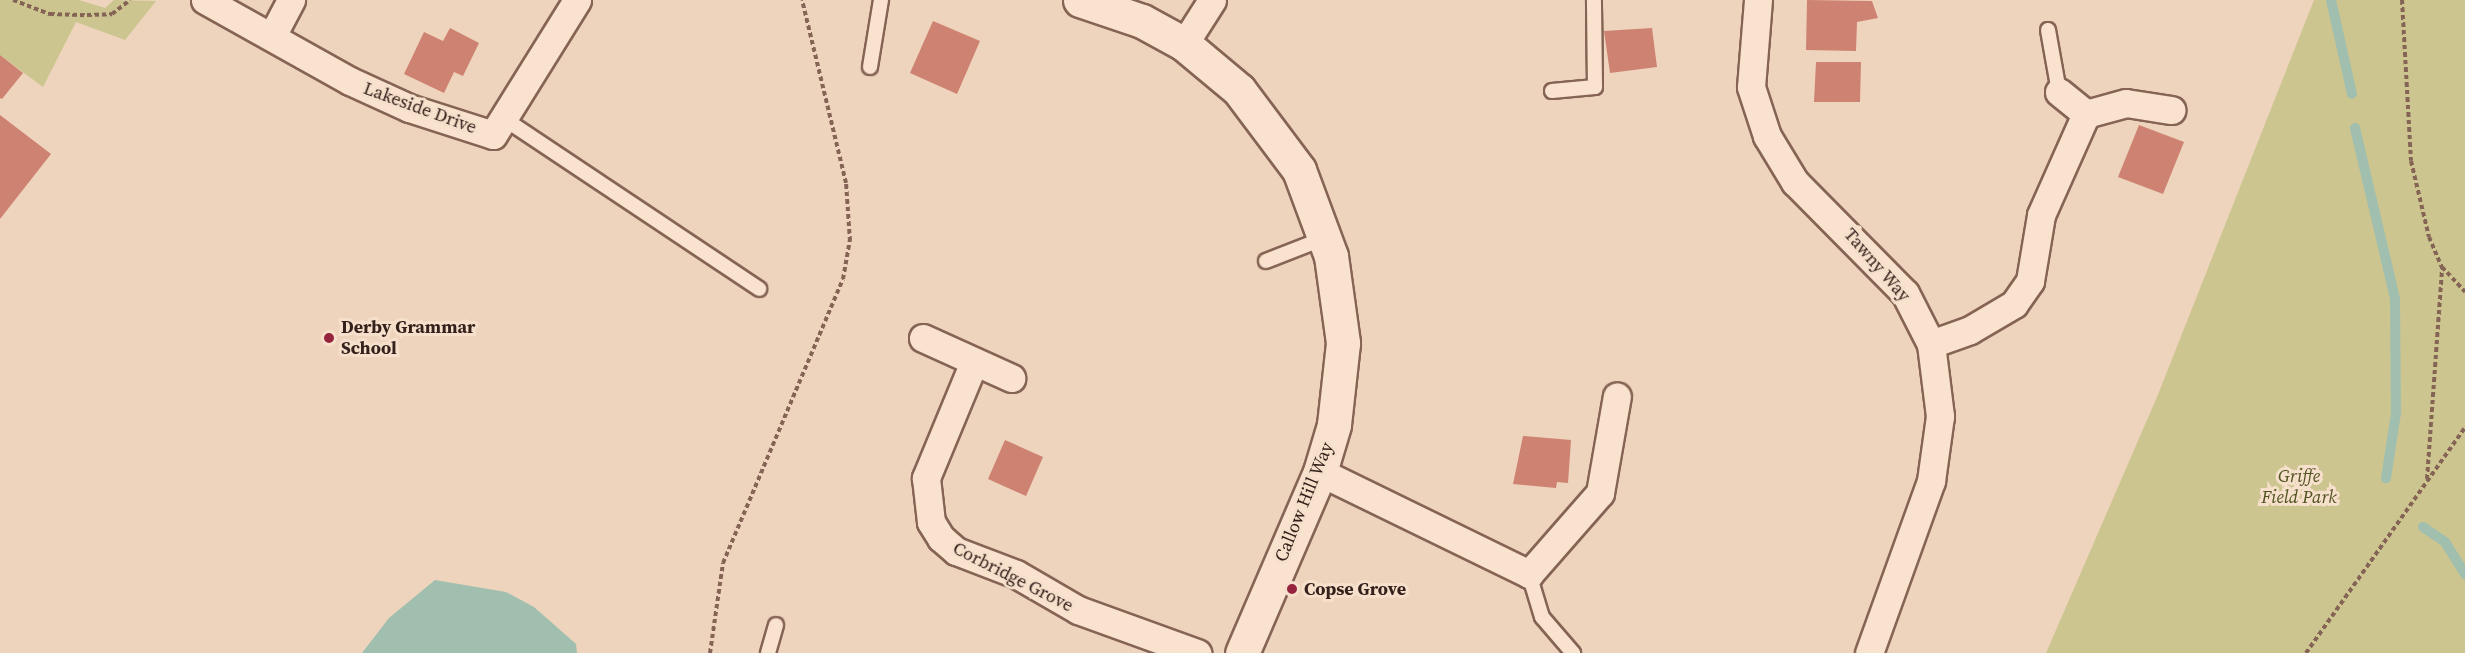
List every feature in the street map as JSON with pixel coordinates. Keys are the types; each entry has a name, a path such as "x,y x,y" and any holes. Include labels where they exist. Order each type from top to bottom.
{"street":[{"name":"Lakeside Drive","path":"205,0 409,108 493,135 577,0"},
{"path":"272,36 291,0"},
{"name":"Callow Hill Way","path":"1080,0 1142,21 1184,44 1239,90 1283,143 1312,196 1326,238 1343,343 1334,425 1320,472 1242,653"},
{"path":"1184,44 1212,0"},
{"name":"Tawny Way","path":"1758,0 1751,87 1767,136 1795,182 1905,293 1931,344 1940,416 1931,481 1869,653"},
{"path":"2059,92 2086,114"},
{"path":"2086,114 2126,103 2171,110"},
{"path":"1931,344 1970,330 2014,304 2030,281 2041,215 2086,114"},
{"path":"923,338 1011,378"},
{"name":"Corbridge Grove","path":"974,362 926,478 931,522 941,538 956,551 1016,574 1078,610 1197,653"},
{"path":"1320,472 1529,574 1600,493 1617,396"}],"lane":[{"path":"870,68 881,0"},
{"path":"1552,91 1595,87 1594,0"},
{"path":"2048,30 2059,92"},
{"path":"503,118 759,289"},
{"path":"1266,261 1326,238"},
{"path":"1529,574 1542,617 1573,653"},
{"path":"768,653 776,625"}],"path":[{"path":"13,0 50,14 87,15 112,14 130,0"},
{"path":"710,653 723,563 843,279 850,241 846,183 802,0"},
{"path":"2402,0 2411,161 2429,237 2442,267 2465,292"},
{"path":"2427,479 2442,267"},
{"path":"2306,653 2465,428"}],"green space":[{"path":"0,0 79,0 105,8 114,0 156,1 125,40 76,22 43,87 0,55"},
{"name":"Griffe Field Park","path":"2314,0 2465,0 2465,653 2046,653 2157,397"}],"shaded area":[{"path":"435,580 506,592 534,607 576,644 577,653 362,653 389,618"}],"building":[{"path":"1807,0 1872,1 1878,18 1857,22 1856,51 1806,50"},
{"path":"933,21 980,41 957,94 910,73"},
{"path":"450,28 479,43 463,76 454,72 444,93 404,74 424,32 443,41"},
{"path":"1652,28 1657,67 1610,73 1604,31"},
{"path":"0,55 23,73 2,99 0,98"},
{"path":"1816,62 1861,62 1860,102 1814,102"},
{"path":"0,115 51,154 0,219"},
{"path":"2139,125 2184,142 2163,194 2118,177"},
{"path":"1523,436 1571,440 1568,483 1557,482 1556,488 1513,484"},
{"path":"1005,440 1043,457 1026,496 988,479"}],"waterway":[{"path":"2331,0 2352,94"},
{"path":"2355,128 2395,299 2396,413 2386,478"},
{"path":"2423,527 2445,542 2465,574"}],"place":[{"name":"Derby Grammar School","path":"329,338"},
{"name":"Copse Grove","path":"1292,589"}]}
